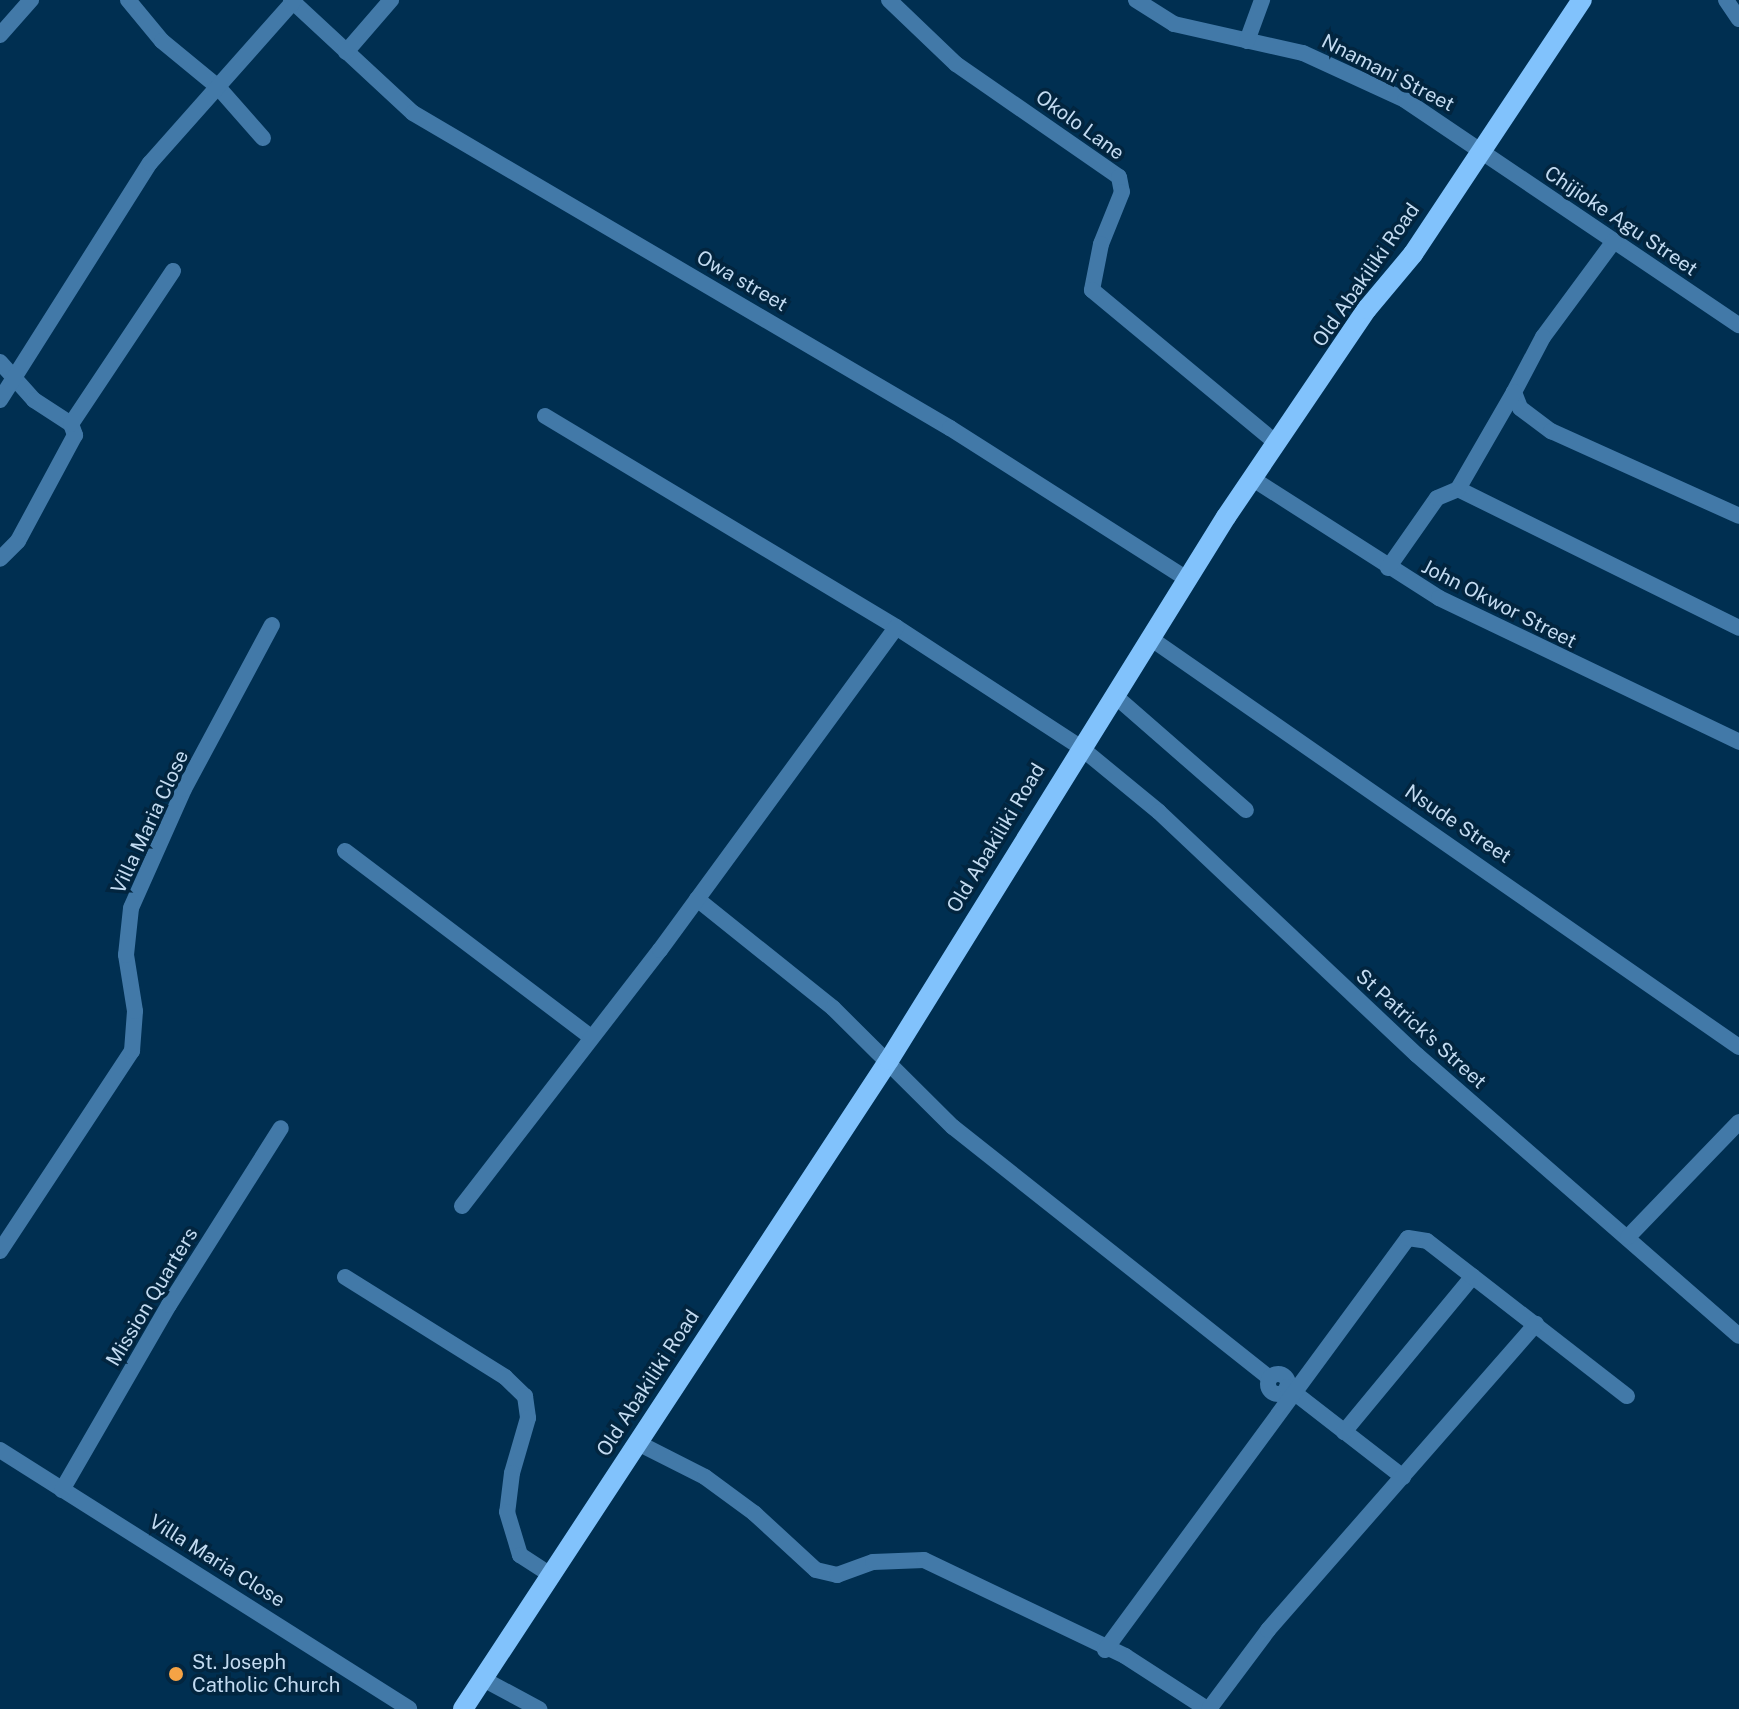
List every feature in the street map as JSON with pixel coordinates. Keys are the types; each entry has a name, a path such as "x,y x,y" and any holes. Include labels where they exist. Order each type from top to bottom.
{"main road":[{"name":"Old Abakiliki Road","path":"463,1709 889,1060 1080,747 1276,443 1367,309 1413,254 1582,0"}],"street":[{"path":"0,35 31,0"},
{"path":"128,0 162,41 218,87 263,138"},
{"path":"346,52 391,0"},
{"name":"Okolo Lane","path":"889,0 956,64 1119,177 1122,192 1099,252 1092,290 1276,443"},
{"name":"Nnamani Street","path":"1136,0 1174,24 1303,53 1349,72 1430,114 1481,150"},
{"path":"1247,41 1262,0"},
{"path":"1726,0 1739,19"},
{"path":"0,400 12,376 150,163 292,1"},
{"name":"Owa street","path":"292,1 389,94 441,131 950,428 1187,579"},
{"name":"Chijioke Agu Street","path":"1481,150 1739,325"},
{"path":"1388,568 1437,498 1458,489 1543,337 1614,241"},
{"path":"71,424 173,271"},
{"path":"0,362 34,400 71,424 75,435 18,541 0,559"},
{"path":"1514,392 1525,416 1551,431 1739,516"},
{"name":"St Patrick's Street","path":"545,416 896,627 1080,747 1159,812 1417,1055 1739,1336"},
{"name":"John Okwor Street","path":"1253,479 1388,568 1739,742"},
{"path":"1458,489 1739,628"},
{"name":"Villa Maria Close","path":"0,1251 132,1051 135,1011 126,955 131,908 184,789 272,625"},
{"path":"462,1206 697,899 896,627"},
{"name":"Nsude Street","path":"1150,638 1739,1047"},
{"path":"1114,695 1246,810"},
{"path":"345,851 591,1037"},
{"path":"697,899 833,1008 889,1060 953,1127 1270,1378 1271,1391 1281,1393 1292,1390"},
{"path":"1628,1237 1739,1122"},
{"name":"Mission Quarters","path":"62,1490 169,1305 281,1128"},
{"path":"1105,1650 1228,1477 1408,1238 1427,1241 1627,1396"},
{"path":"1344,1432 1473,1276"},
{"path":"345,1277 505,1377 525,1396 528,1418 512,1473 507,1512 520,1555 551,1575"},
{"path":"638,1443 705,1477 754,1513 816,1570 837,1575 873,1562 924,1560 1105,1650 1142,1665 1208,1709 1268,1630 1536,1324"},
{"path":"1292,1390 1403,1477"},
{"name":"Villa Maria Close","path":"0,1450 409,1709"},
{"path":"483,1679 539,1709"}],"place":[{"name":"St. Joseph Catholic Church","path":"176,1674"}]}
